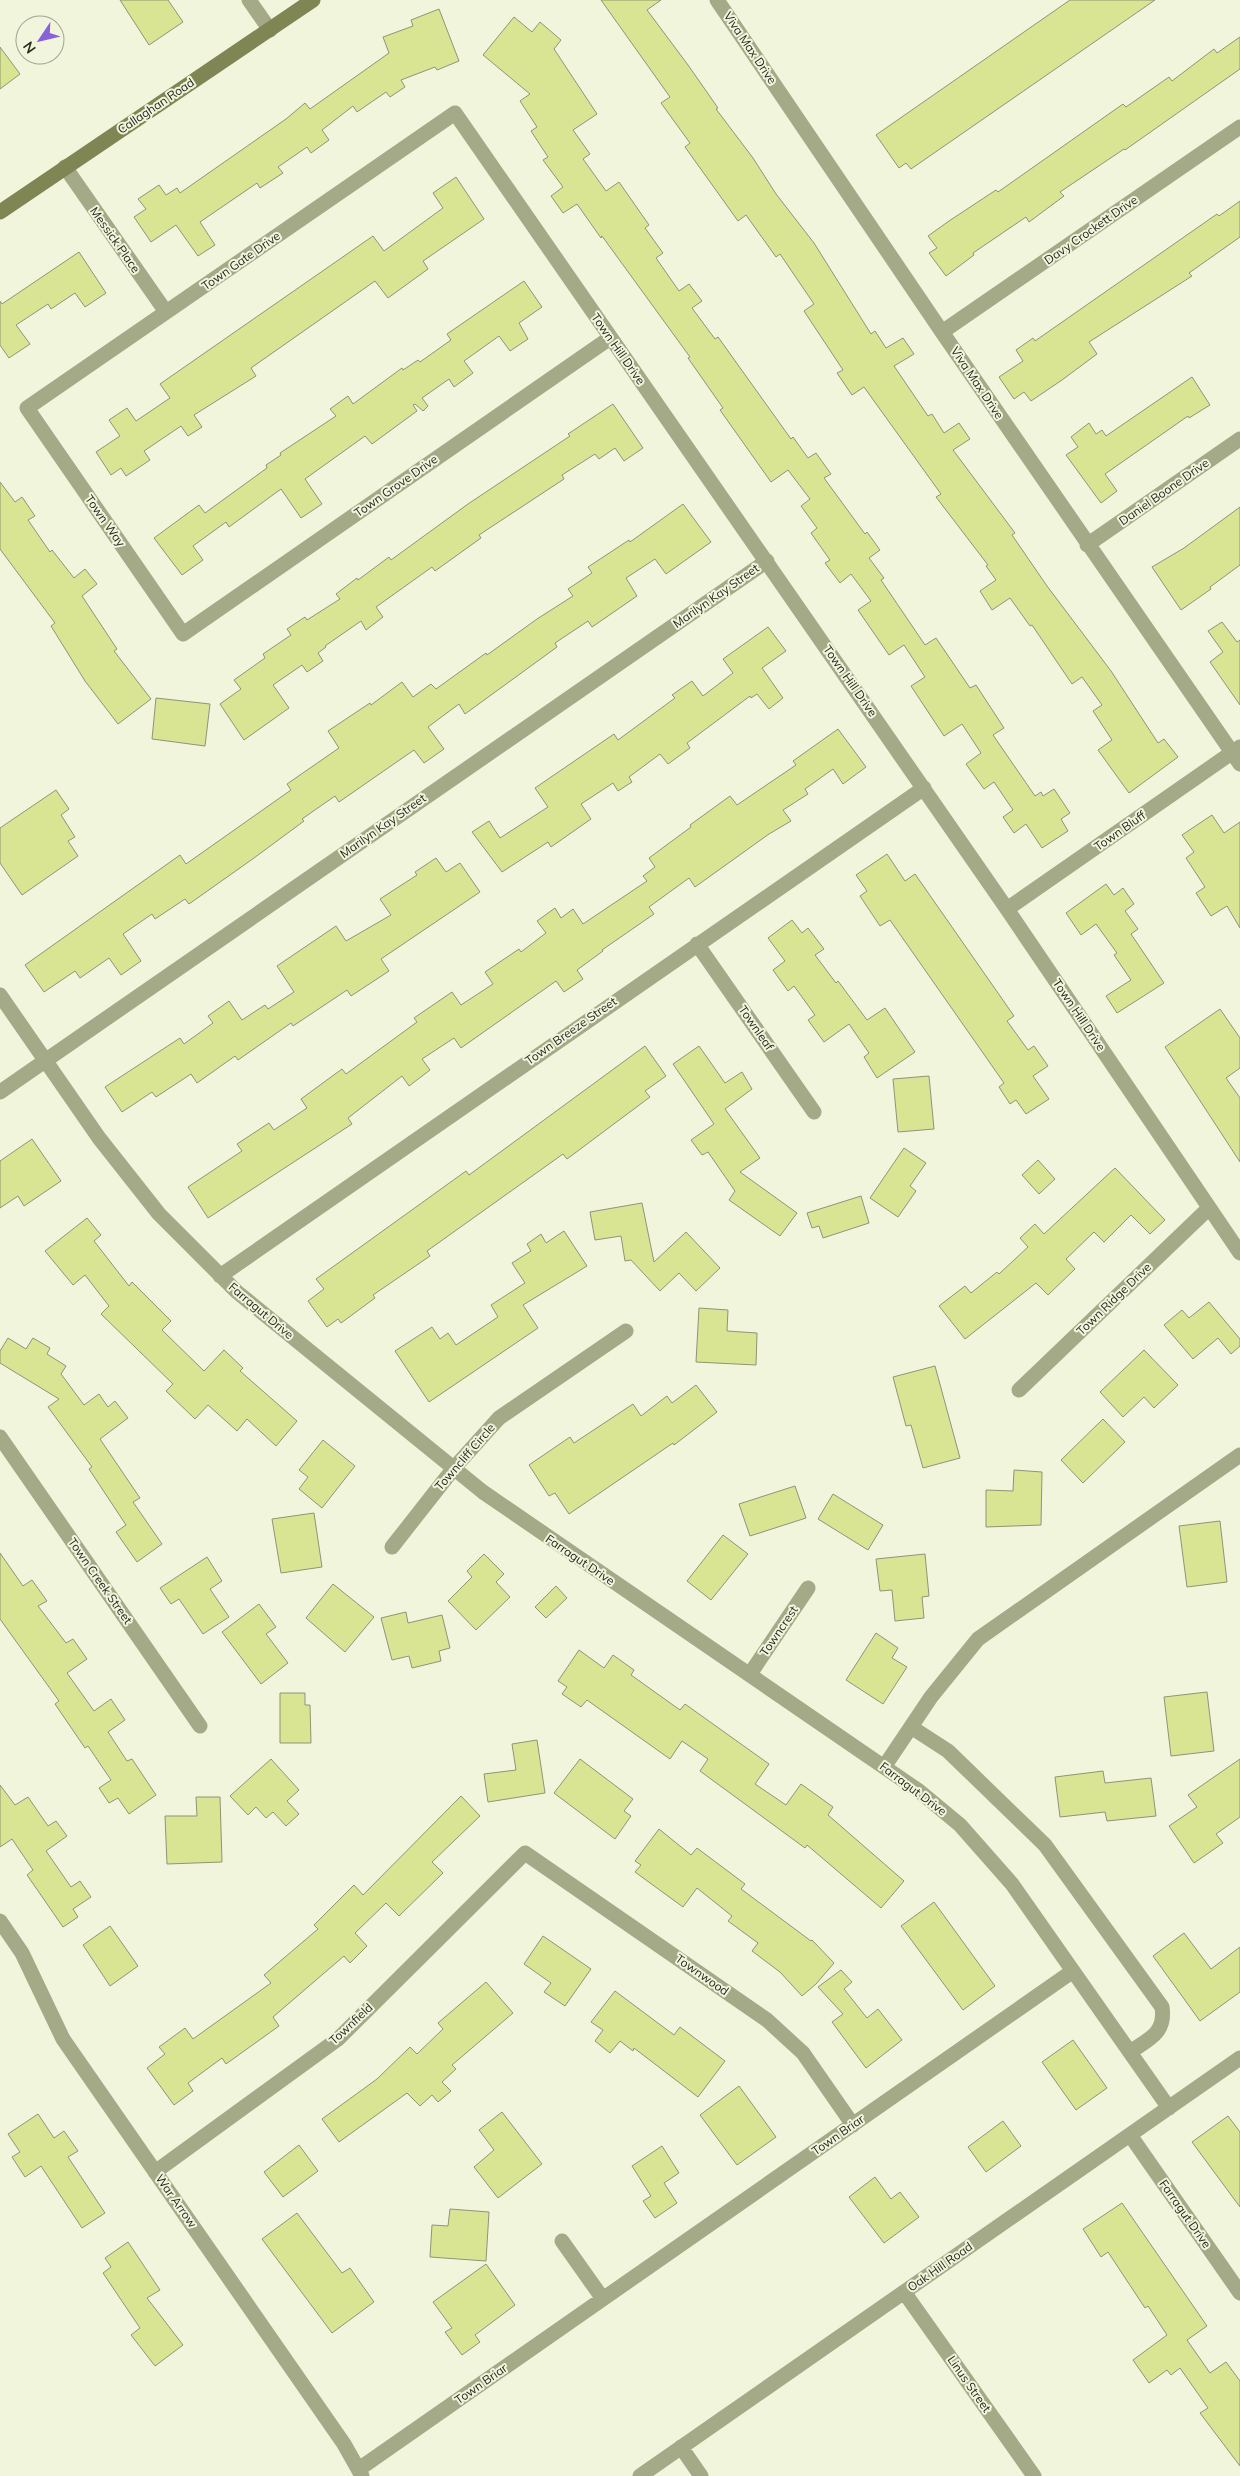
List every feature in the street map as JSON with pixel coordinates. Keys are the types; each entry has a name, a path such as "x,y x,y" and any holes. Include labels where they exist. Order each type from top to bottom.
{"main road":[{"name":"Callaghan Road","path":"0,212 313,0"}],"street":[{"path":"249,0 270,30"},
{"name":"Viva Max Drive","path":"718,0 1087,544 1237,755"},
{"name":"Town Gate Drive","path":"27,408 455,113"},
{"name":"Town Hill Drive","path":"455,113 1007,908 1240,1253"},
{"name":"Davy Crockett Drive","path":"942,332 1240,127"},
{"name":"Messick Place","path":"65,167 166,312"},
{"name":"Town Grove Drive","path":"183,634 610,338"},
{"name":"Town Way","path":"27,408 183,634"},
{"name":"Daniel Boone Drive","path":"1087,544 1240,439"},
{"name":"Marilyn Kay Street","path":"0,1092 767,560"},
{"name":"Town Bluff","path":"1007,908 1237,755"},
{"name":"Town Breeze Street","path":"220,1276 924,788"},
{"name":"Townleaf","path":"697,944 814,1112"},
{"name":"Farragut Drive","path":"0,996 99,1138 159,1214 220,1276 482,1492 530,1527 750,1674 919,1791 960,1825 1012,1884 1169,2108"},
{"name":"Town Ridge Drive","path":"1019,1390 1209,1208"},
{"name":"Towncliff Circle","path":"392,1547 454,1468 499,1418 626,1331"},
{"name":"Town Creek Street","path":"0,1437 200,1726"},
{"path":"884,1767 930,1697 978,1639 1240,1455"},
{"name":"Towncrest","path":"750,1674 808,1588"},
{"path":"910,1727 948,1752 1045,1845 1162,2007 1164,2020 1155,2034 1130,2052"},
{"name":"Townwood","path":"525,1852 767,2020 803,2053 853,2125"},
{"name":"Townfield","path":"155,2172 338,2039 525,1852"},
{"name":"War Arrow","path":"0,1921 22,1953 62,2039 344,2444 360,2472"},
{"name":"Town Briar","path":"360,2472 603,2299 1073,1971"},
{"name":"Oak Hill Road","path":"640,2476 1240,2058"},
{"name":"Farragut Drive","path":"1130,2135 1240,2293"},
{"path":"562,2241 603,2299"},
{"name":"Linus Street","path":"904,2292 1034,2476"},
{"path":"681,2447 701,2476"}],"building":[{"path":"120,0 168,0 183,22 149,45"},
{"path":"601,0 661,0 647,10 688,65 718,108 716,109 753,158 776,194 814,243 871,334 875,331 886,348 903,338 914,354 894,366 928,416 932,414 944,433 959,423 970,439 953,450 1015,533 1012,535 1047,586 1111,671 1158,743 1164,739 1178,757 1129,793 1098,750 1112,740 1093,711 1102,705 1082,677 1072,684 1032,625 1030,626 1010,598 992,610 980,591 996,580 986,566 988,565 936,497 941,494 864,387 852,395 837,373 843,370 804,311 814,304 780,254 776,257 746,215 738,221 685,147 690,143 661,103 670,97"},
{"path":"1070,0 1155,0 911,169 906,163 899,168 876,135"},
{"path":"439,9 459,61 437,70 435,67 401,80 405,87 390,97 386,92 357,112 353,106 322,130 329,140 311,153 307,147 278,167 283,173 260,188 257,183 200,222 215,245 198,256 176,225 151,242 134,217 146,209 138,199 159,185 166,195 177,188 180,193 286,119 305,103 310,109 389,53 383,37 413,26 411,20"},
{"path":"514,17 532,32 540,22 561,40 554,49 597,114 573,130 590,154 583,159 606,191 619,182 649,225 645,228 663,253 656,258 679,291 689,284 702,301 692,308 715,339 718,337 791,439 793,437 808,458 816,453 831,474 824,478 865,534 867,532 880,550 869,558 884,578 881,580 925,645 936,638 970,688 976,685 1004,728 993,735 1035,796 1041,792 1043,796 1054,789 1070,813 1061,819 1068,831 1042,848 1026,824 1014,833 1003,817 1013,810 994,782 984,789 966,764 981,753 962,724 944,736 911,686 925,677 904,645 889,655 858,610 871,601 851,574 840,583 825,563 830,560 811,533 817,528 801,506 810,499 788,470 771,482 720,410 723,408 688,358 690,357 602,236 601,238 577,204 563,213 551,196 563,187 543,160 548,157 531,131 537,127 520,101 530,94 483,55"},
{"path":"1240,37 1240,69 1125,150 1060,192 1064,196 1029,222 1026,217 973,253 974,255 946,276 929,253 937,248 928,236 996,190 998,192 1123,104 1126,107 1169,77 1172,81 1214,49 1217,53"},
{"path":"0,47 20,74 0,89"},
{"path":"456,177 484,219 423,261 428,269 388,298 375,281 251,368 256,376 194,415 202,427 188,436 181,426 144,451 150,460 126,476 121,468 111,475 96,452 120,436 109,420 127,408 136,421 170,398 160,384 373,236 384,251 443,208 433,193"},
{"path":"1240,201 1240,237 1189,273 1192,276 1089,342 1097,354 1062,380 1031,401 1024,392 1014,399 999,377 1023,361 1016,350 1033,338 1035,341 1217,214 1219,216"},
{"path":"79,252 106,293 85,307 75,293 51,309 48,304 16,325 30,344 9,358 0,345 0,301 2,304"},
{"path":"524,281 542,307 519,323 528,339 510,351 499,336 464,361 473,373 454,387 449,379 422,398 428,406 423,411 415,404 413,405 417,411 372,444 365,436 305,479 322,504 301,518 281,489 229,527 226,522 193,546 203,560 182,575 154,538 199,505 205,513 267,468 266,465 281,455 280,453 336,416 330,409 348,396 353,404 402,368 403,370 418,360 420,362 451,340 447,334"},
{"path":"1192,377 1210,405 1189,418 1188,416 1105,474 1117,491 1101,503 1066,455 1078,447 1071,437 1089,423 1096,434 1102,430 1106,436"},
{"path":"613,404 643,448 624,461 615,448 599,459 595,454 562,475 564,479 479,535 481,538 435,571 432,567 376,607 383,617 366,630 361,621 318,653 323,661 307,672 302,665 273,685 289,708 244,740 220,704 241,689 234,680 265,658 263,654 291,635 287,629 305,617 307,620 340,599 336,594 357,578 358,580 389,557 391,560 468,504 570,436 568,434"},
{"path":"0,482 15,502 22,497 35,516 28,520 50,552 52,550 74,578 85,569 97,584 82,596 117,649 114,651 151,699 118,724 85,681 51,626 55,623 0,549"},
{"path":"683,504 711,542 666,574 655,559 626,578 637,596 592,627 588,621 555,643 557,647 465,714 459,704 428,727 444,749 424,763 414,750 339,802 335,796 302,819 304,821 254,858 189,904 185,899 155,919 152,914 123,934 141,961 121,975 109,958 80,978 75,971 44,992 25,965 180,855 186,864 291,790 287,784 339,748 328,731 370,703 371,705 402,682 413,697 431,684 436,689 486,653 487,655 573,596 568,589 592,573 588,567 629,540 630,542"},
{"path":"1240,507 1240,565 1181,610 1152,567 1184,548"},
{"path":"1222,622 1237,642 1240,640 1240,705 1210,662 1223,652 1208,631"},
{"path":"768,627 786,651 762,668 783,698 769,709 757,694 751,698 750,696 687,743 690,748 668,764 660,754 629,777 632,782 618,791 613,783 581,804 591,819 551,847 548,842 502,872 472,832 489,821 500,838 548,807 535,788 614,734 618,740 675,698 672,695 692,681 703,696 733,673 723,659"},
{"path":"156,698 210,704 205,746 152,739"},
{"path":"838,729 866,767 843,784 833,769 805,789 808,794 783,810 791,821 769,834 695,887 689,878 649,907 654,914 577,970 583,979 564,992 556,981 461,1048 454,1038 422,1059 430,1070 409,1086 402,1076 348,1118 352,1124 208,1218 188,1187 242,1151 237,1144 269,1123 274,1130 307,1108 301,1099 342,1069 346,1074 417,1022 414,1018 452,992 461,1005 493,984 485,972 519,949 521,952 546,933 537,921 555,908 561,918 573,909 583,924 647,881 643,876 655,867 649,858 691,827 690,825 730,796 737,805 796,765 793,761"},
{"path":"56,790 69,809 61,815 75,837 68,841 78,856 22,895 0,863 0,828"},
{"path":"1212,815 1224,833 1240,822 1240,928 1227,906 1211,916 1196,893 1205,887 1186,858 1194,852 1182,835"},
{"path":"887,854 905,881 915,874 1014,1016 1007,1021 1028,1050 1034,1046 1048,1066 1033,1076 1049,1099 1026,1114 1016,1100 1010,1104 999,1087 1004,1083 890,920 880,926 860,896 867,891 856,875"},
{"path":"436,858 446,872 460,863 480,892 381,959 389,971 351,996 347,990 293,1026 291,1023 238,1060 235,1056 197,1083 191,1074 156,1097 152,1092 122,1112 105,1087 180,1038 184,1044 213,1023 208,1016 229,1001 242,1020 265,1005 268,1009 294,992 277,966 336,926 346,941 391,915 380,899 417,875 415,872"},
{"path":"1106,884 1114,895 1123,888 1134,904 1125,911 1138,929 1131,934 1164,983 1117,1013 1106,996 1131,980 1114,955 1117,953 1096,924 1081,935 1066,913"},
{"path":"792,920 802,933 808,928 824,949 815,955 836,983 838,981 867,1020 885,1008 915,1052 877,1078 864,1057 869,1053 849,1024 824,1042 808,1020 815,1015 794,986 788,991 773,970 785,961 768,938"},
{"path":"1220,1009 1240,1038 1240,1068 1226,1078 1240,1098 1240,1162 1165,1047"},
{"path":"645,1046 666,1076 645,1091 650,1097 567,1159 563,1154 427,1251 430,1256 373,1295 375,1298 341,1323 338,1319 327,1327 308,1301 324,1289 316,1279 466,1171 469,1175"},
{"path":"699,1046 725,1083 742,1072 752,1089 725,1109 760,1158 740,1172 797,1213 780,1236 729,1200 735,1191 708,1152 702,1155 691,1140 714,1124 673,1064"},
{"path":"929,1076 934,1129 898,1132 893,1079"},
{"path":"32,1139 61,1181 24,1206 18,1196 0,1208 0,1161"},
{"path":"904,1148 926,1163 910,1186 916,1191 898,1217 870,1198"},
{"path":"1038,1160 1055,1179 1039,1194 1022,1175"},
{"path":"1115,1168 1165,1220 1150,1234 1131,1215 1104,1242 1094,1232 1066,1259 1075,1269 1048,1295 1036,1283 965,1339 939,1306 965,1286 971,1293 997,1272 999,1274 1028,1247 1020,1238 1035,1224 1044,1234"},
{"path":"861,1196 869,1223 823,1238 819,1226 812,1228 807,1213"},
{"path":"642,1203 654,1262 686,1232 720,1268 696,1291 679,1273 660,1291 631,1260 625,1261 621,1236 595,1240 590,1212"},
{"path":"87,1218 101,1235 94,1241 129,1286 132,1282 171,1321 162,1330 204,1371 224,1350 243,1368 240,1371 297,1421 276,1446 247,1419 237,1431 208,1405 195,1419 166,1391 173,1384 101,1314 109,1306 85,1275 73,1285 45,1251"},
{"path":"564,1231 587,1266 523,1305 538,1328 429,1402 395,1351 432,1327 440,1339 448,1333 456,1345 498,1317 491,1305 525,1283 512,1263 531,1251 527,1244 541,1234 546,1243"},
{"path":"1209,1302 1240,1339 1240,1346 1231,1354 1218,1338 1193,1359 1164,1325 1182,1310 1189,1318"},
{"path":"699,1308 728,1310 727,1331 757,1333 756,1365 696,1362"},
{"path":"8,1338 26,1349 33,1338 50,1348 47,1354 66,1366 61,1374 84,1405 99,1394 108,1407 115,1401 128,1418 100,1439 140,1498 133,1502 162,1544 137,1562 116,1532 126,1525 89,1469 92,1467 48,1407 59,1399 0,1363 0,1351"},
{"path":"1144,1350 1178,1385 1154,1408 1144,1397 1123,1417 1100,1392"},
{"path":"935,1366 960,1458 923,1468 911,1425 906,1426 893,1377"},
{"path":"696,1385 717,1412 674,1445 673,1443 569,1514 555,1493 549,1496 529,1465 570,1437 574,1443 633,1404 641,1416 667,1396 672,1403"},
{"path":"1103,1419 1125,1442 1083,1483 1061,1460"},
{"path":"323,1440 355,1466 322,1508 299,1489 308,1477 299,1470"},
{"path":"1014,1470 1042,1472 1041,1525 986,1527 986,1490 1013,1491"},
{"path":"795,1486 806,1518 750,1536 739,1504"},
{"path":"833,1494 883,1525 868,1550 818,1519"},
{"path":"314,1513 322,1567 281,1573 272,1519"},
{"path":"1220,1521 1227,1582 1187,1587 1179,1526"},
{"path":"723,1535 748,1554 711,1600 687,1581"},
{"path":"0,1553 23,1586 32,1580 47,1601 38,1606 66,1643 73,1639 87,1659 67,1673 94,1711 111,1699 125,1720 108,1732 127,1761 132,1759 156,1795 129,1814 118,1798 109,1803 99,1788 111,1780 88,1746 85,1748 55,1704 59,1701 0,1619"},
{"path":"484,1554 504,1574 496,1582 510,1597 476,1630 448,1601 472,1577 467,1571"},
{"path":"925,1554 929,1596 922,1597 924,1618 895,1621 892,1590 880,1591 876,1559"},
{"path":"207,1557 222,1581 210,1589 229,1617 203,1634 179,1599 171,1604 160,1588"},
{"path":"333,1584 374,1617 345,1652 306,1618"},
{"path":"556,1586 567,1598 546,1618 535,1607"},
{"path":"259,1604 276,1627 266,1634 288,1663 261,1684 222,1632"},
{"path":"406,1612 408,1623 442,1615 450,1648 439,1651 441,1661 412,1668 409,1656 392,1660 381,1618"},
{"path":"876,1633 898,1648 892,1658 907,1667 883,1704 846,1680"},
{"path":"579,1650 604,1668 613,1655 634,1670 631,1675 680,1710 685,1704 769,1764 755,1784 786,1805 801,1784 833,1807 828,1815 904,1881 881,1908 807,1845 805,1848 700,1771 708,1759 682,1741 670,1759 587,1700 581,1707 562,1694 567,1687 558,1681"},
{"path":"1207,1692 1214,1751 1171,1756 1164,1697"},
{"path":"280,1693 305,1693 305,1705 310,1705 311,1743 280,1743"},
{"path":"537,1740 545,1793 488,1802 484,1774 516,1770 512,1744"},
{"path":"271,1759 299,1790 287,1801 299,1814 286,1826 273,1812 266,1818 256,1807 248,1815 230,1796"},
{"path":"580,1759 633,1799 624,1811 631,1816 615,1839 554,1793"},
{"path":"1240,1759 1240,1817 1216,1834 1223,1843 1194,1863 1169,1826 1197,1807 1188,1795"},
{"path":"1103,1771 1105,1783 1151,1778 1156,1816 1107,1821 1105,1812 1060,1817 1055,1777"},
{"path":"0,1785 15,1805 28,1797 48,1826 56,1821 67,1836 46,1851 71,1887 80,1881 91,1897 73,1909 78,1917 63,1927 27,1875 33,1870 12,1839 0,1847"},
{"path":"461,1796 480,1816 432,1862 443,1873 399,1916 386,1903 355,1933 367,1946 350,1963 344,1956 273,2017 279,2026 226,2064 222,2058 188,2083 193,2091 174,2105 147,2068 165,2054 159,2047 185,2028 193,2039 271,1983 264,1975 318,1929 314,1925 354,1885 363,1895"},
{"path":"196,1797 220,1797 222,1862 167,1864 165,1816 197,1816"},
{"path":"659,1829 691,1855 697,1848 745,1884 741,1889 812,1940 834,1963 816,1984 802,1996 780,1972 752,1951 758,1943 728,1921 732,1916 697,1888 683,1907 635,1872 641,1865 635,1861"},
{"path":"934,1902 995,1986 963,2010 901,1926"},
{"path":"110,1926 138,1966 110,1986 83,1945"},
{"path":"1184,1933 1211,1969 1240,1947 1240,1992 1200,2021 1153,1956"},
{"path":"543,1936 591,1969 565,2006 544,1992 551,1983 524,1964"},
{"path":"841,1970 852,1982 844,1989 867,2018 878,2009 902,2040 866,2068 832,2022 843,2014 818,1987"},
{"path":"486,1982 513,2013 452,2065 456,2069 442,2082 451,2091 438,2102 432,2095 420,2106 407,2093 339,2142 322,2119 377,2079 410,2047 417,2054 443,2029 438,2023"},
{"path":"615,1991 674,2035 680,2027 725,2061 698,2097 634,2048 633,2051 620,2041 610,2053 595,2041 603,2030 591,2022"},
{"path":"1073,2040 1107,2088 1076,2110 1042,2062"},
{"path":"739,2086 776,2137 737,2165 700,2115"},
{"path":"502,2112 542,2164 498,2198 474,2167 494,2150 479,2130"},
{"path":"38,2114 54,2138 64,2131 78,2151 68,2157 105,2213 82,2228 41,2166 25,2177 12,2157 20,2152 8,2134"},
{"path":"1228,2116 1240,2132 1240,2207 1192,2142"},
{"path":"1003,2121 1021,2146 986,2172 968,2147"},
{"path":"299,2145 318,2171 283,2197 264,2172"},
{"path":"662,2146 679,2173 664,2183 677,2203 655,2218 643,2201 651,2196 632,2166"},
{"path":"875,2177 891,2199 900,2192 919,2217 884,2243 849,2197"},
{"path":"1122,2203 1207,2326 1187,2340 1210,2373 1226,2362 1240,2381 1240,2466 1200,2413 1208,2408 1180,2368 1171,2375 1167,2370 1149,2383 1133,2360 1167,2335 1148,2306 1145,2308 1108,2252 1101,2257 1083,2229"},
{"path":"450,2209 489,2212 486,2261 430,2257 432,2225 448,2226"},
{"path":"297,2213 342,2273 350,2268 374,2302 332,2333 262,2239"},
{"path":"128,2242 160,2290 147,2298 183,2345 155,2366 131,2335 140,2328 103,2273 111,2267 105,2258"},
{"path":"486,2264 515,2305 475,2335 480,2342 462,2355 445,2332 452,2328 433,2302"}]}
